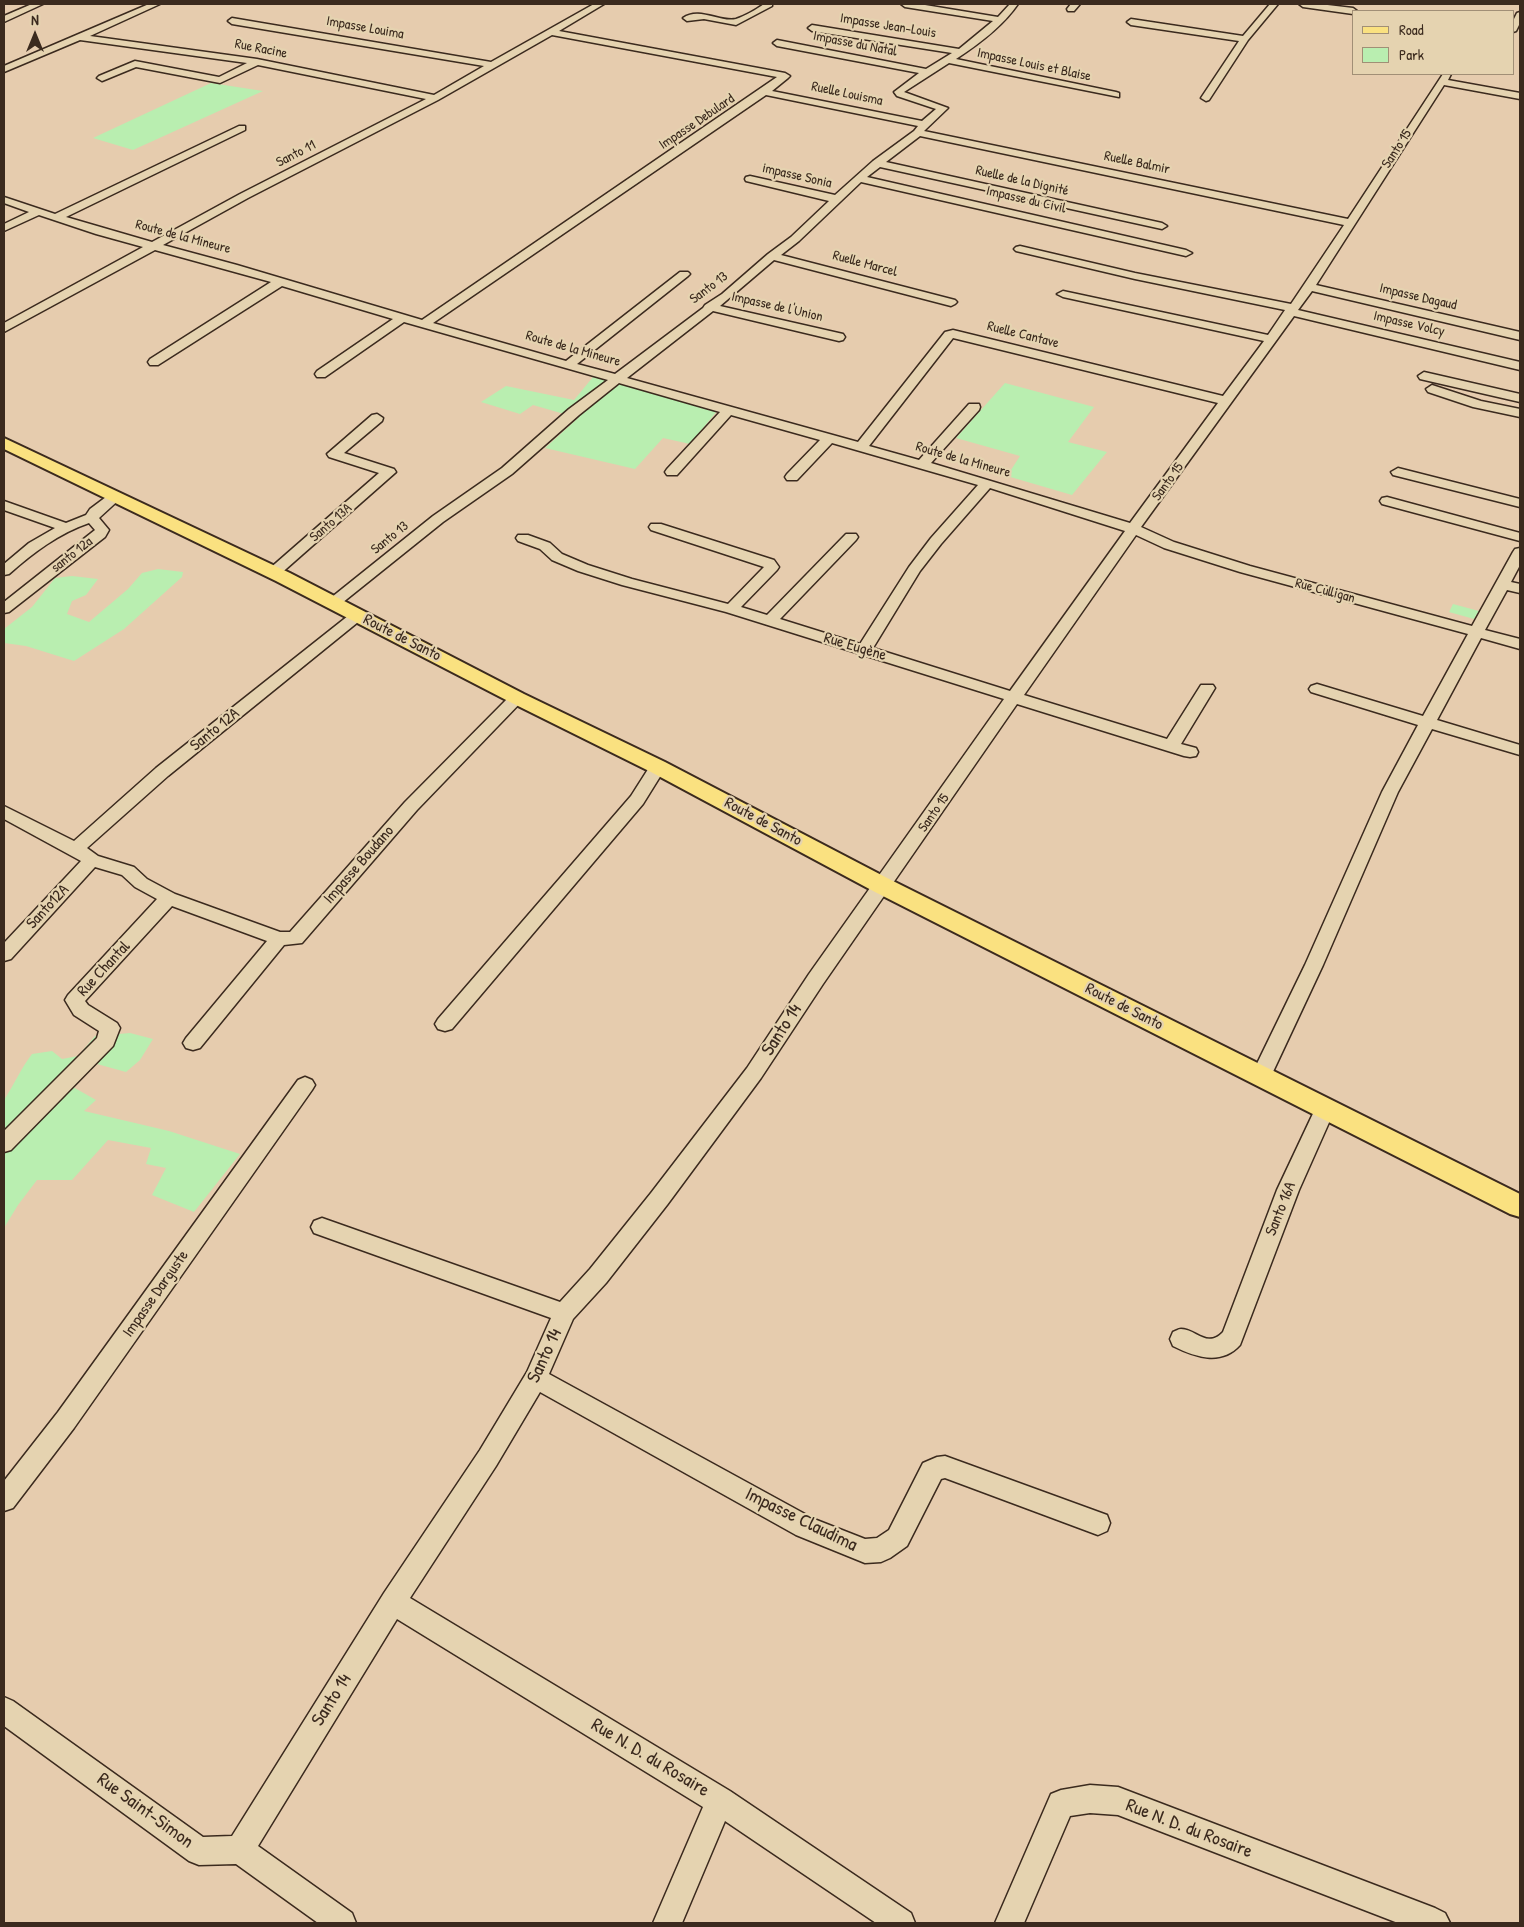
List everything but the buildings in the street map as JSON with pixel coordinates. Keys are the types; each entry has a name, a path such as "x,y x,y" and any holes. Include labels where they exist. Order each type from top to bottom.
{"main road":[{"name":"Route de Santo","path":"4,443 358,615 517,698 658,767 883,886 1520,1206"}],"street":[{"path":"4,19 39,4"},
{"path":"4,69 156,4"},
{"name":"Santo 11","path":"4,328 56,301 152,245 252,191 435,98 600,4"},
{"path":"687,18 704,16 736,22 761,10 768,4"},
{"path":"905,4 1001,20"},
{"name":"Santo 13","path":"332,604 438,519 507,471 574,412 709,306 726,296 772,256 795,239 859,178 943,108 898,93 926,72 961,52 1001,20 1014,4"},
{"path":"1206,98 1245,39 1274,4"},
{"path":"1303,4 1352,11"},
{"path":"1514,27 1520,15"},
{"name":"Impasse Louima","path":"232,21 492,65"},
{"path":"1131,22 1245,39"},
{"name":"Impasse Jean-Louis","path":"812,28 961,52"},
{"name":"Impasse Debulard","path":"424,324 785,76 549,32"},
{"name":"Rue Racine","path":"81,37 258,62 435,98"},
{"name":"Impasse du Natal","path":"777,43 926,72"},
{"name":"Impasse Louis et Blaise","path":"948,60 1116,95"},
{"path":"102,78 135,64 220,80 258,62"},
{"path":"1444,78 1520,96"},
{"name":"Santo 15","path":"883,886 1134,529 1309,287 1444,78"},
{"name":"Ruelle Louisma","path":"764,92 921,128"},
{"path":"57,217 242,128"},
{"name":"Ruelle Balmir","path":"921,128 1350,223"},
{"name":"Ruelle de la Dignité","path":"877,163 1162,226"},
{"name":"Impasse du Civil","path":"859,178 1186,253"},
{"name":"impasse Sonia","path":"750,179 770,186 838,199"},
{"name":"Route de la Mineure","path":"4,200 100,232 281,281 403,318 987,483 1134,529"},
{"path":"4,228 40,211"},
{"name":"Impasse Volcy","path":"1020,249 1292,310 1520,366"},
{"name":"Ruelle Marcel","path":"772,256 951,302"},
{"path":"568,364 684,274"},
{"path":"154,362 281,281"},
{"name":"Impasse Dagaud","path":"1309,287 1520,336"},
{"path":"1063,294 1271,339"},
{"name":"Impasse de l'Union","path":"709,306 839,337"},
{"path":"321,374 403,318"},
{"name":"Ruelle Cantave","path":"860,447 949,335 953,334 1227,401"},
{"path":"1424,376 1520,398"},
{"path":"1432,389 1478,404 1520,414"},
{"path":"922,465 974,407"},
{"path":"672,472 728,410"},
{"name":"Santo 13A","path":"273,573 388,472 334,454 376,418"},
{"path":"792,476 829,439"},
{"path":"1398,472 1520,502"},
{"path":"864,650 914,570 936,541 987,483"},
{"name":"santo 12a","path":"4,609 100,534 102,530 92,518 94,512 116,497"},
{"path":"1387,501 1520,537"},
{"path":"4,506 65,527"},
{"path":"7,581 65,527 92,518"},
{"path":"656,527 769,563 772,567 731,609"},
{"name":"Rue Culligan","path":"1134,529 1169,545 1245,569 1520,644"},
{"path":"770,621 851,537"},
{"name":"Rue Eugène","path":"523,538 545,546 557,558 583,568 731,609 1190,752"},
{"path":"1261,1076 1314,965 1390,792 1520,552"},
{"path":"7,581 31,588"},
{"path":"1503,584 1520,589"},
{"name":"Santo 12A","path":"76,849 162,772 358,615"},
{"path":"1171,746 1207,688"},
{"path":"1317,689 1520,750"},
{"name":"Impasse Boudano","path":"279,939 295,938 411,806 517,698"},
{"path":"445,1024 637,800 658,767"},
{"path":"4,812 76,849 92,860 128,871 141,883 169,898 279,939 193,1043"},
{"name":"Santo12A","path":"4,954 92,860"},
{"name":"Santo 14","path":"240,1850 393,1602 488,1458 536,1378 564,1313 598,1276 719,1121 754,1073 816,979 883,886"},
{"name":"Rue Chantal","path":"4,1144 106,1041 110,1028 80,1010 74,1000 169,898"},
{"name":"Impasse Darguste","path":"4,1500 66,1420 305,1085"},
{"name":"Santo 16A","path":"1182,1339 1195,1346 1217,1348 1228,1344 1232,1338 1288,1190 1325,1109"},
{"path":"322,1227 564,1313"},
{"name":"Impasse Claudima","path":"536,1378 805,1527 865,1551 881,1550 898,1538 932,1471 945,1467 1098,1523"},
{"name":"Rue N. D. du Rosaire","path":"393,1602 720,1801 901,1923"},
{"name":"Rue Saint-Simon","path":"4,1710 199,1851 240,1850"},
{"name":"Rue N. D. du Rosaire","path":"1009,1923 1061,1804 1090,1799 1118,1801 1434,1923"},
{"path":"667,1923 720,1801"},
{"path":"240,1850 342,1923"}],"green space":[{"path":"211,83 263,91 133,150 93,138"},
{"path":"593,377 717,411 690,444 663,438 635,469 545,448 578,418 533,405 520,414 481,402 506,386 574,400"},
{"path":"1005,383 1094,407 1068,442 1107,452 1072,495 1007,476 1020,456 956,438"},
{"path":"158,569 183,572 182,577 124,629 74,661 26,646 4,643 4,629 32,607 55,578 72,576 98,579 86,595 72,601 67,614 89,622 128,589 142,573"},
{"path":"1453,604 1479,611 1474,619 1449,612"},
{"path":"130,1033 153,1039 140,1060 126,1072 97,1064 73,1087 96,1100 84,1111 169,1131 240,1154 194,1212 152,1195 166,1168 146,1164 151,1148 108,1140 72,1180 37,1180 4,1228 4,1100 24,1065 32,1054 52,1051 62,1059 78,1056 95,1036"}]}
